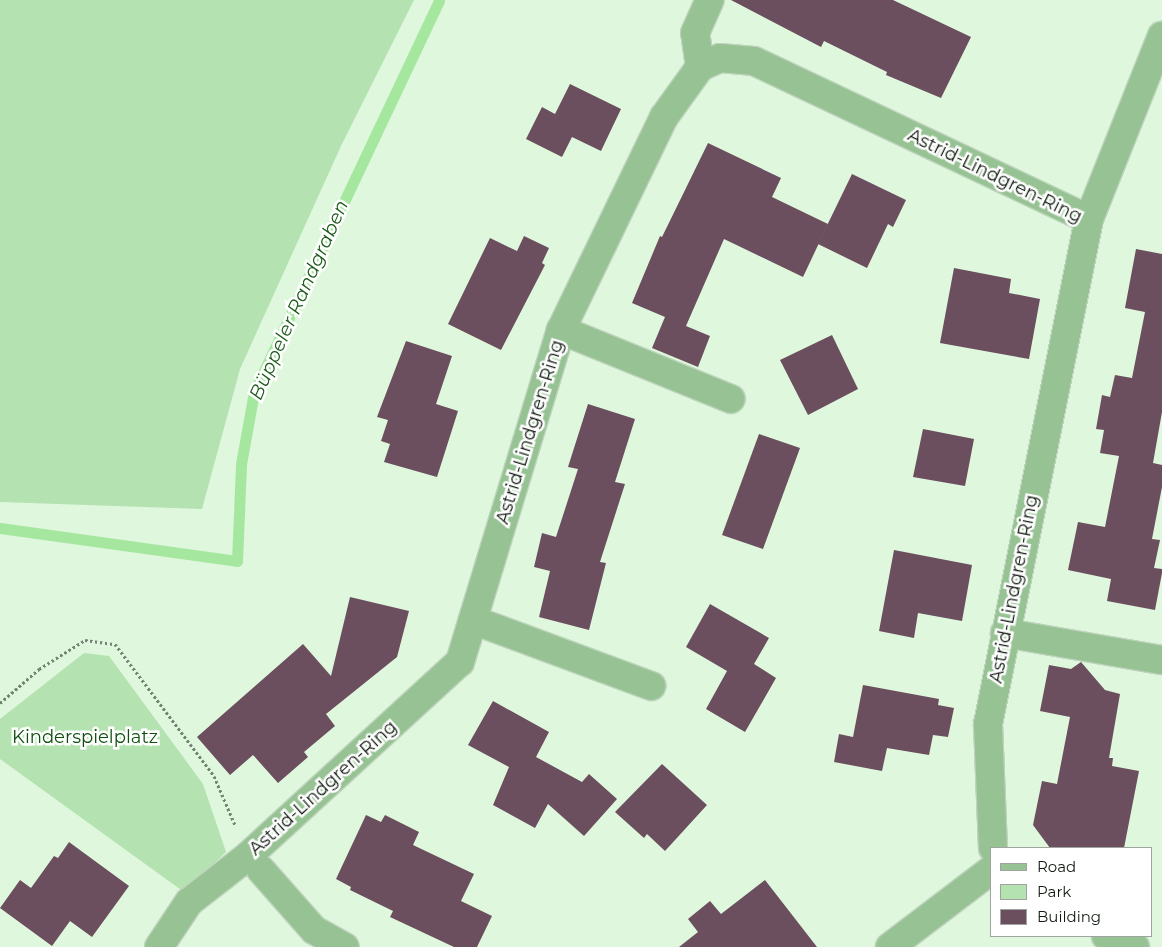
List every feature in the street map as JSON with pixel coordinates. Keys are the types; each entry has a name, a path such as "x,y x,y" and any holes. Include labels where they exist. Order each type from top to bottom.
{"street":[{"path":"700,67 695,33 710,0"},
{"path":"1089,219 1162,36"},
{"name":"Astrid-Lindgren-Ring","path":"160,947 189,902 255,863 460,662 560,330 664,117 700,67 720,58 754,61 1089,219 988,724 993,847"},
{"name":"Astrid-Lindgren-Ring","path":"560,330 731,399"},
{"path":"473,620 651,686"},
{"path":"1006,633 1162,660"},
{"path":"255,863 314,930 345,947"},
{"path":"890,947 990,871"},
{"path":"1109,937 1135,947"}],"path":[{"path":"0,703 39,669 85,640 115,644 214,776 255,863"}],"green space":[{"path":"0,0 414,0 341,146 240,369 202,509 0,502"},
{"name":"Kinderspielplatz","path":"84,653 109,656 203,784 226,852 184,892 0,759 0,719"}],"building":[{"path":"731,0 893,0 971,37 941,98 886,75 887,72 824,41 821,47"},
{"path":"570,84 621,109 601,151 572,137 562,157 526,139 542,107 555,114"},
{"path":"708,143 781,178 772,197 828,224 803,277 724,239 686,326 710,336 698,367 652,348 665,317 632,303 660,236 662,237"},
{"path":"852,174 906,200 893,227 888,224 867,268 818,244"},
{"path":"524,236 549,248 542,263 545,265 501,350 448,324 490,238 517,251"},
{"path":"1136,249 1162,254 1162,412 1153,463 1162,465 1162,487 1152,539 1160,540 1154,568 1162,569 1162,573 1155,610 1107,601 1111,579 1068,570 1078,522 1105,527 1119,456 1100,453 1104,430 1096,429 1102,395 1110,397 1115,375 1132,378 1145,312 1125,308"},
{"path":"954,268 1011,279 1009,293 1040,299 1029,359 940,343"},
{"path":"832,335 858,389 808,415 780,360"},
{"path":"406,341 452,356 436,404 458,411 437,477 384,462 390,444 381,441 388,420 377,417"},
{"path":"588,404 635,419 615,482 625,484 600,562 606,563 589,630 539,617 550,571 534,567 542,533 556,537 578,469 568,467"},
{"path":"923,429 974,439 965,486 913,477"},
{"path":"759,434 800,448 763,549 722,535"},
{"path":"894,550 972,565 962,621 918,613 914,638 879,631"},
{"path":"350,597 409,611 397,657 326,714 335,726 304,752 308,757 278,783 253,755 230,775 197,737 303,644 331,676"},
{"path":"710,604 769,638 754,664 776,678 745,732 706,709 727,671 686,647"},
{"path":"1081,662 1105,690 1120,694 1109,758 1113,758 1112,766 1139,771 1124,847 1049,847 1033,825 1042,781 1057,784 1070,717 1040,711 1049,665 1071,669"},
{"path":"863,685 939,699 938,705 954,708 948,737 933,735 929,755 887,748 882,771 834,762 839,734 853,737"},
{"path":"493,701 549,732 536,757 582,782 589,774 617,799 584,836 548,804 535,828 493,805 509,767 468,745"},
{"path":"662,764 707,805 665,851 647,834 644,838 615,812"},
{"path":"366,815 381,822 385,815 419,832 413,845 474,874 461,901 492,916 477,947 454,947 390,917 393,911 350,890 351,887 336,879"},
{"path":"69,842 129,886 92,937 70,921 52,946 0,908 20,880 31,888 54,856 58,858"},
{"path":"765,880 817,947 679,947 698,932 688,919 710,901 721,914"}],"waterway":[{"name":"Büppeler Randgraben","path":"0,528 237,561 241,464 254,392 439,0"}]}
